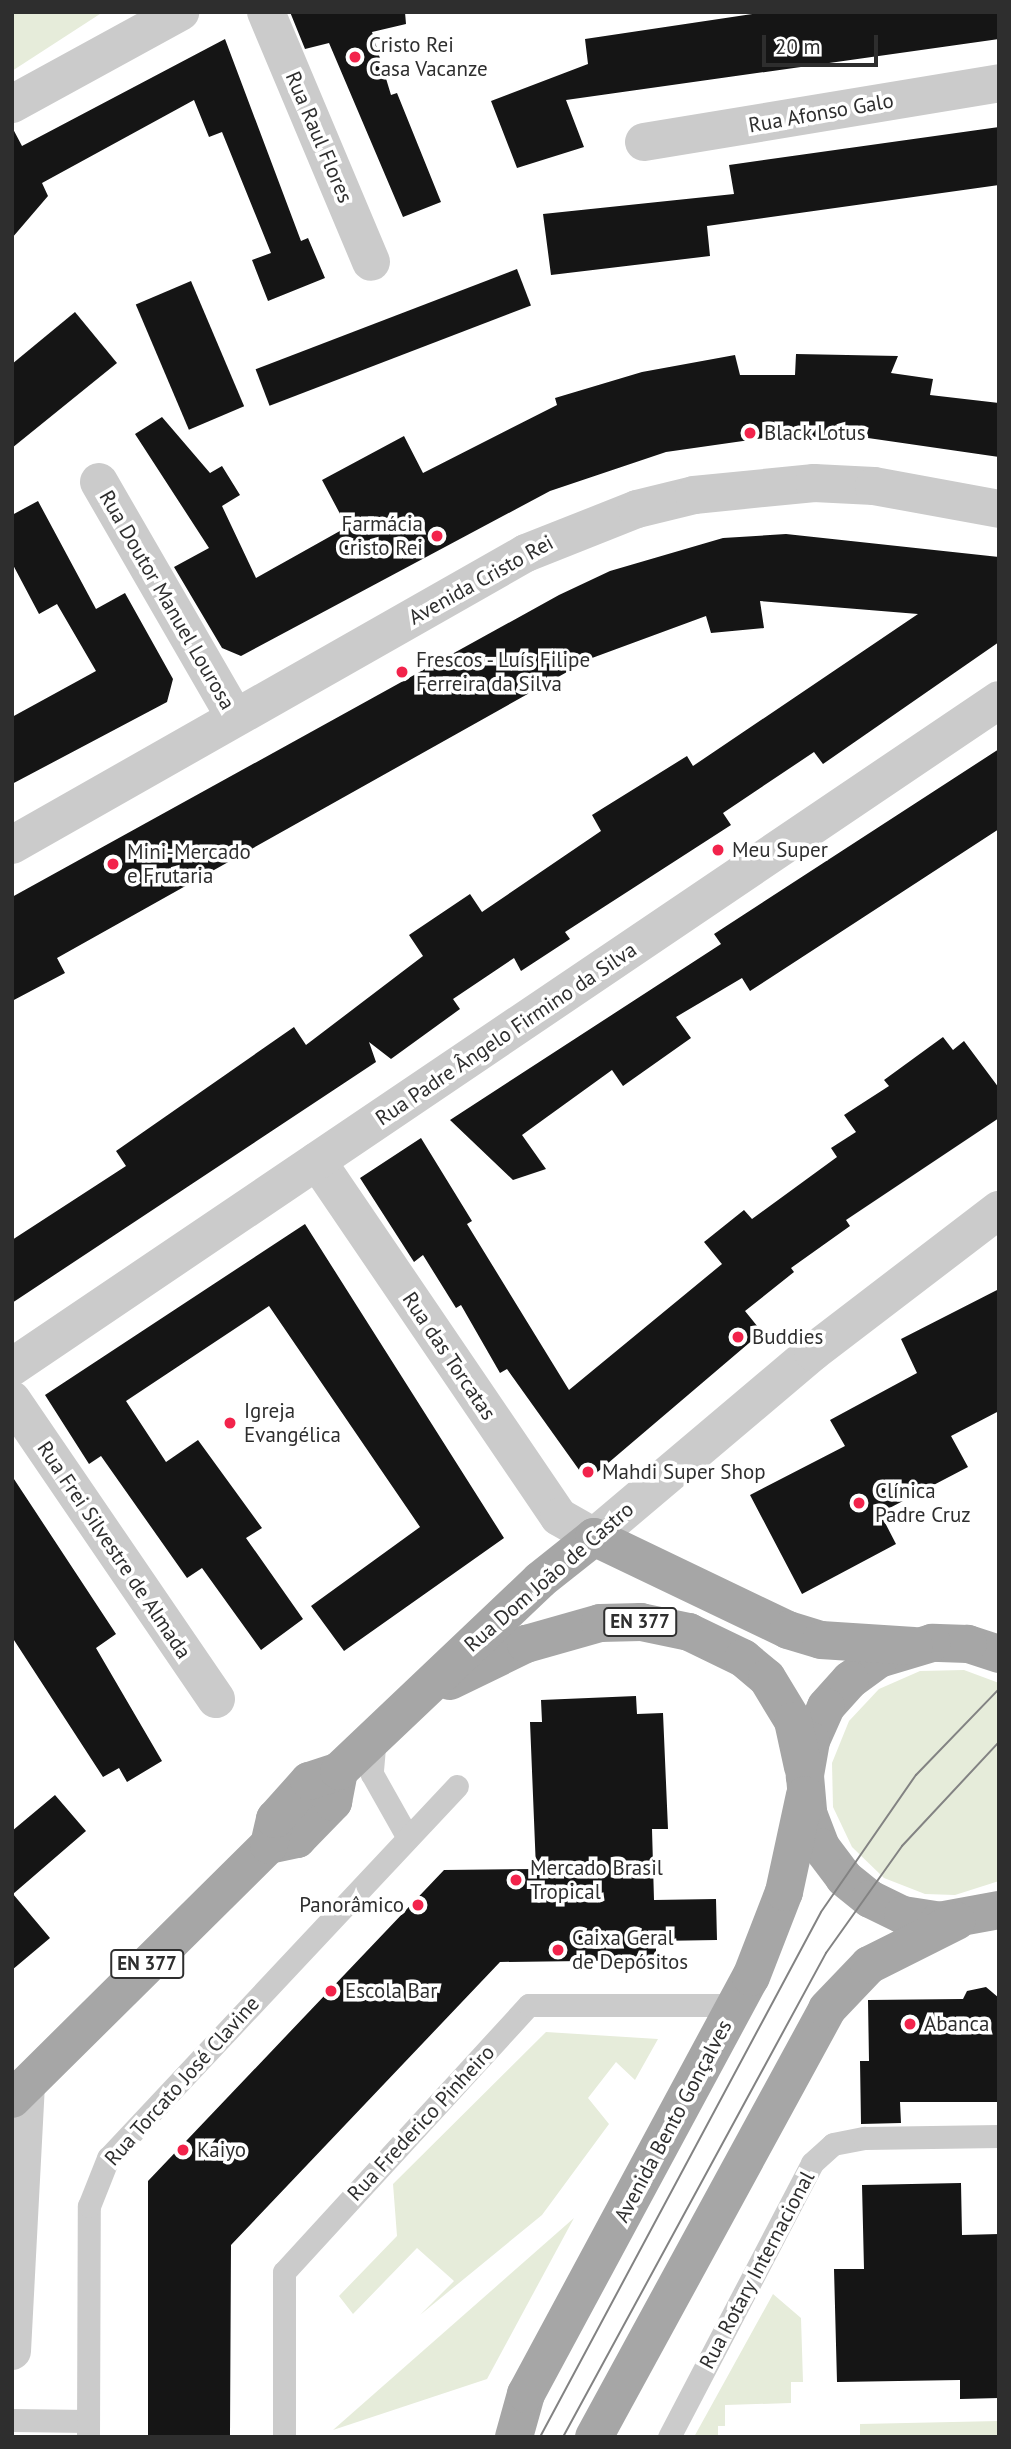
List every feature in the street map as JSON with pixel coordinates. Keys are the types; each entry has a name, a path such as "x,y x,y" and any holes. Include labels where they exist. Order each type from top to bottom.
{"main road":[{"name":"EN 377","path":"594,1537 788,1630 821,1640 932,1645 999,1654"},
{"name":"Rua Dom João de Castro","path":"19,2092 269,1845 275,1819 309,1781 339,1771 375,1732 594,1537"},
{"name":"EN 377","path":"805,1785 811,1741 837,1693 879,1658 932,1645 999,1621"},
{"name":"EN 377","path":"408,1703 526,1644 600,1623 641,1622 717,1642 767,1678 793,1721 805,1785 821,1847 855,1888 903,1915 957,1920 999,1910"},
{"name":"Avenida Bento Gonçalves","path":"514,2437 526,2394 736,2005 776,1917 805,1785"},
{"path":"593,2437 827,2008 869,1965 957,1920"}],"street":[{"path":"12,103 180,12"},
{"name":"Rua Raul Flores","path":"266,12 371,262"},
{"name":"Rua Afonso Galo","path":"644,142 999,83"},
{"name":"Rua Doutor Manuel Lourosa","path":"99,482 235,718"},
{"name":"Avenida Cristo Rei","path":"12,845 526,553 637,509 718,491 814,483 885,488 999,509"},
{"name":"Rua Padre Ângelo Firmino da Silva","path":"12,1367 999,700"},
{"name":"Rua das Torcatas","path":"317,1161 559,1517 594,1537"},
{"name":"Rua Dom João de Castro","path":"594,1537 813,1352 999,1210"},
{"name":"Rua Frei Silvestre de Almada","path":"12,1400 216,1699"},
{"path":"12,2351 19,2092"}],"lane":[{"path":"375,1732 372,1774 408,1838"},
{"name":"Rua Torcato José Clavine","path":"12,2420 88,2429 89,2206 108,2158 457,1786"},
{"name":"Rua Frederico Pinheiro","path":"285,2437 284,2272 529,2005 736,2005"},
{"name":"Rua Rotary Internacional","path":"669,2437 812,2163 834,2144 864,2138 999,2136"}],"green space":[{"path":"12,12 103,12 12,71"},
{"path":"964,1670 999,1683 999,1881 955,1895 925,1894 884,1878 852,1847 833,1807 832,1763 849,1721 879,1689 920,1671"},
{"path":"546,2032 658,2039 635,2080 616,2062 588,2098 609,2124 542,2215 420,2315 454,2281 417,2248 353,2314 339,2296 397,2236 393,2184"},
{"path":"574,2218 487,2379 333,2430"},
{"path":"773,2294 801,2318 803,2382 791,2382 791,2403 725,2405 725,2426 718,2426 718,2437 694,2437"},
{"path":"999,2421 999,2437 860,2437 860,2424"}],"building":[{"path":"290,12 405,12 406,24 372,32 391,95 397,93 441,202 403,217 329,43 305,49"},
{"path":"765,12 999,12 999,39 566,100 584,147 517,168 491,101 588,64 585,39"},
{"path":"225,39 301,241 308,238 325,278 268,301 252,260 271,253 222,132 209,137 194,100 42,183 48,196 12,238 12,127 22,146"},
{"path":"999,127 999,185 707,226 710,256 551,275 543,214 734,194 729,165"},
{"path":"517,269 531,305 270,406 256,369"},
{"path":"191,281 244,406 189,430 136,304"},
{"path":"75,312 117,363 12,448 12,364"},
{"path":"796,354 898,356 891,373 933,379 930,395 999,403 999,457 868,438 779,436 666,452 550,491 241,656 222,648 174,567 209,548 135,434 162,417 210,473 222,466 240,495 222,506 256,578 347,527 322,480 404,436 423,473 557,405 555,398 642,372 735,355 740,375 795,375"},
{"path":"38,501 96,609 125,593 173,679 167,702 12,784 12,717 96,671 57,604 39,614 12,563 12,515"},
{"path":"786,534 999,557 999,642 823,764 814,752 723,813 731,825 565,932 570,939 521,971 514,958 453,999 460,1009 391,1059 369,1042 376,1062 12,1303 12,1240 126,1166 116,1151 294,1027 306,1045 423,956 409,935 470,894 482,912 601,831 592,815 687,756 693,766 918,614 760,601 764,628 711,633 706,616 592,658 57,958 65,973 12,1001 12,897 559,595 610,571 723,538"},
{"path":"999,749 999,829 750,991 742,978 676,1017 691,1038 623,1086 612,1070 522,1135 546,1169 513,1180 450,1120 721,944 714,934"},
{"path":"943,1037 953,1050 964,1041 999,1088 999,1118 846,1220 850,1226 791,1268 794,1272 745,1311 762,1332 587,1481 507,1369 500,1373 461,1305 456,1308 423,1255 414,1262 360,1178 421,1138 472,1221 467,1224 569,1390 722,1264 704,1242 744,1210 752,1219 837,1157 831,1148 856,1132 844,1115 889,1086 884,1080"},
{"path":"305,1224 504,1538 344,1651 311,1606 420,1527 269,1306 126,1401 166,1462 198,1440 262,1528 246,1538 303,1619 261,1650 202,1568 187,1578 101,1456 89,1464 45,1395"},
{"path":"999,1289 999,1411 951,1436 968,1467 880,1513 896,1544 802,1594 750,1495 845,1446 830,1420 917,1373 901,1339"},
{"path":"12,1476 116,1634 96,1648 162,1761 127,1782 119,1768 103,1777 12,1637"},
{"path":"636,1696 637,1714 663,1713 668,1829 652,1829 654,1900 716,1899 717,1940 656,1941 656,1960 500,1962 231,2245 230,2437 148,2437 148,2181 444,1870 536,1869 530,1722 542,1722 541,1700"},
{"path":"55,1795 86,1831 13,1894 50,1938 12,1970 12,1831"},
{"path":"986,1987 999,1998 999,2102 900,2102 901,2123 861,2124 860,2061 869,2061 868,2000 963,1999 967,1991"},
{"path":"961,2183 962,2235 999,2234 999,2398 960,2399 960,2380 837,2382 834,2269 864,2269 862,2185"}],"tram line":[{"path":"540,2437 821,1912 916,1775 999,1689"},
{"path":"563,2437 826,1953 902,1846 999,1742"}],"place":[{"name":"Cristo Rei Casa Vacanze","path":"355,57"},
{"name":"Black Lotus","path":"750,433"},
{"name":"Farmácia Cristo Rei","path":"437,536"},
{"name":"Frescos - Luís Filipe Ferreira da Silva","path":"402,672"},
{"name":"Meu Super","path":"718,850"},
{"name":"Mini-Mercado e Frutaria","path":"113,864"},
{"name":"Buddies","path":"738,1337"},
{"name":"Igreja Evangélica","path":"230,1423"},
{"name":"Mahdi Super Shop","path":"588,1472"},
{"name":"Clínica Padre Cruz","path":"859,1503"},
{"name":"Mercado Brasil Tropical","path":"516,1880"},
{"name":"Panorâmico","path":"418,1905"},
{"name":"Caixa Geral de Depósitos","path":"558,1950"},
{"name":"Escola Bar","path":"331,1991"},
{"name":"Abanca","path":"910,2024"},
{"name":"Kaiyo","path":"183,2150"}]}
